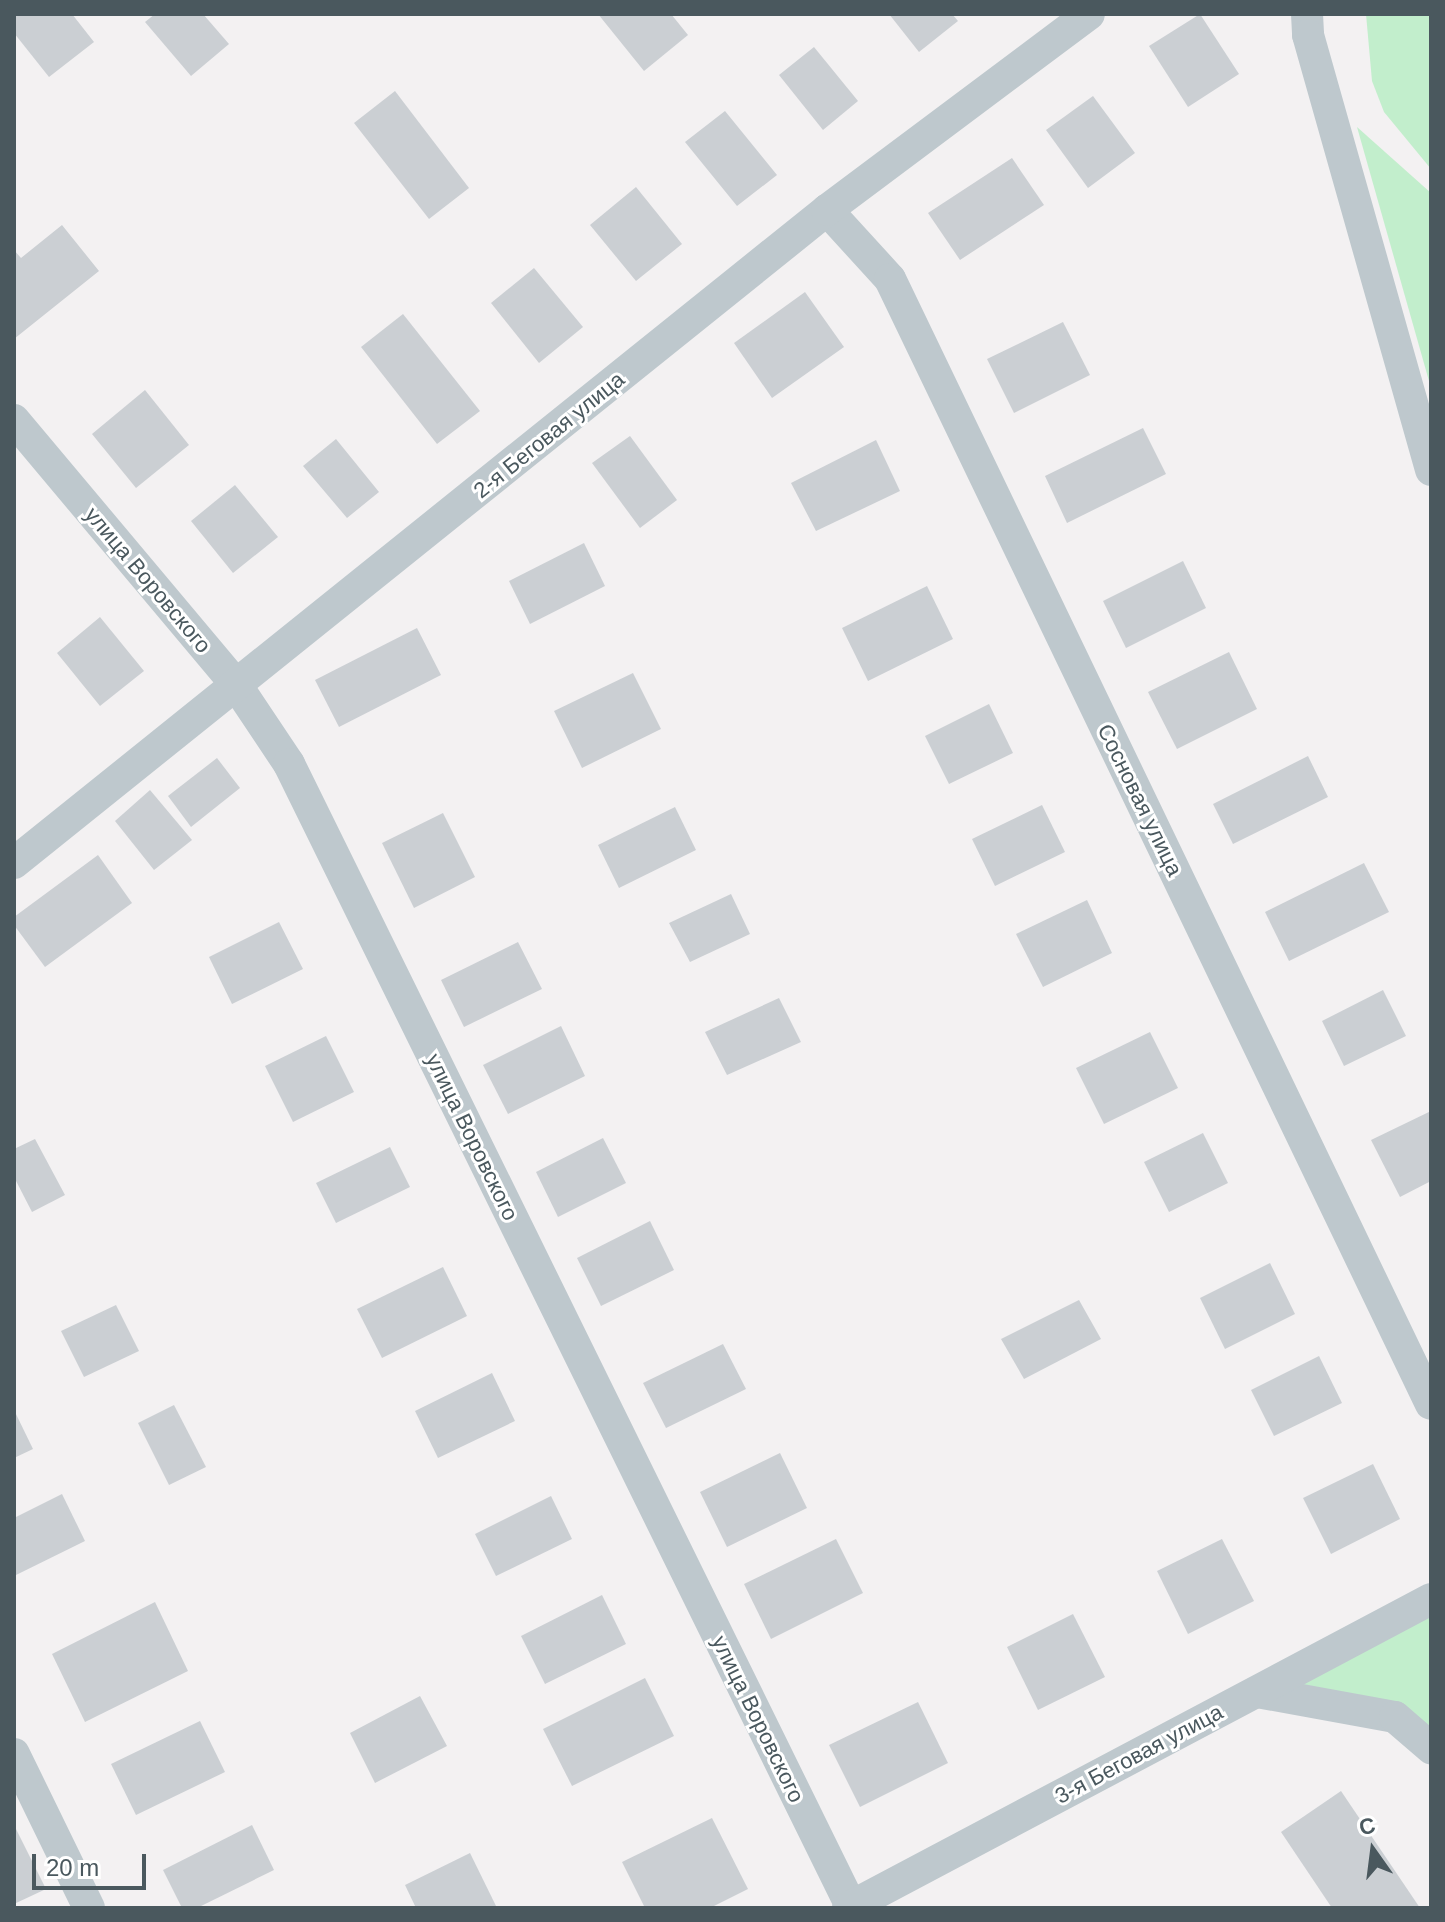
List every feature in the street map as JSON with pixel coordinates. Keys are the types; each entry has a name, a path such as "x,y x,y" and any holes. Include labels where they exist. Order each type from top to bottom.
{"street":[{"name":"2-я Беговая улица","path":"14,863 827,210 1089,14"},
{"path":"1307,14 1308,35 1431,470"},
{"name":"Сосновая улица","path":"827,210 890,279 1431,1404"},
{"name":"улица Воровского","path":"14,420 237,686 289,764 849,1907"},
{"name":"3-я Беговая улица","path":"849,1907 1431,1599"},
{"path":"1257,1692 1395,1717 1431,1748"},
{"path":"14,1754 89,1908"}],"green space":[{"path":"1366,14 1431,14 1431,169 1384,112 1372,81"},
{"path":"1357,127 1431,193 1431,388"},
{"path":"1431,1599 1431,1748 1395,1717 1257,1692"}],"building":[{"path":"14,14 72,14 94,42 49,77 14,33"},
{"path":"155,14 203,14 229,44 191,76 145,22"},
{"path":"598,14 671,14 688,35 644,71"},
{"path":"889,14 952,14 958,21 919,52"},
{"path":"1200,14 1239,74 1188,107 1149,46"},
{"path":"814,47 858,101 823,130 779,75"},
{"path":"395,91 469,188 429,219 354,123"},
{"path":"1093,96 1135,153 1088,188 1046,130"},
{"path":"725,111 777,175 737,206 685,142"},
{"path":"1012,158 1044,205 960,260 928,213"},
{"path":"636,187 682,244 636,281 590,225"},
{"path":"62,225 99,271 14,339 14,250 21,258"},
{"path":"534,268 583,327 539,363 491,303"},
{"path":"805,292 844,347 772,398 734,343"},
{"path":"403,314 480,411 437,444 361,347"},
{"path":"1063,322 1090,375 1014,413 987,359"},
{"path":"145,390 189,445 136,488 92,434"},
{"path":"1143,428 1166,474 1067,523 1045,476"},
{"path":"630,436 677,500 640,528 592,463"},
{"path":"336,439 379,492 347,518 303,466"},
{"path":"876,440 900,491 816,531 791,483"},
{"path":"235,485 278,537 233,573 191,521"},
{"path":"584,543 605,586 530,624 509,581"},
{"path":"1183,561 1206,608 1126,648 1103,601"},
{"path":"927,586 953,639 868,681 842,628"},
{"path":"100,617 144,671 100,706 57,653"},
{"path":"417,628 441,675 339,727 315,680"},
{"path":"1229,652 1257,709 1177,749 1148,692"},
{"path":"633,673 661,729 582,768 554,711"},
{"path":"989,704 1013,753 949,784 925,736"},
{"path":"1308,756 1328,797 1233,844 1213,804"},
{"path":"217,758 240,788 191,827 168,796"},
{"path":"150,790 192,840 154,870 115,821"},
{"path":"1042,805 1065,852 995,886 972,839"},
{"path":"675,807 696,850 619,888 598,845"},
{"path":"443,813 475,877 414,908 382,843"},
{"path":"98,855 132,903 45,967 14,925 14,917"},
{"path":"1364,863 1389,912 1289,961 1265,912"},
{"path":"731,894 750,934 690,962 669,923"},
{"path":"1087,900 1112,953 1043,987 1016,934"},
{"path":"279,922 303,969 232,1004 209,957"},
{"path":"518,942 542,989 464,1027 441,980"},
{"path":"1383,990 1406,1036 1344,1066 1322,1021"},
{"path":"779,998 801,1042 727,1075 705,1032"},
{"path":"561,1026 585,1076 508,1114 483,1065"},
{"path":"1150,1032 1178,1088 1104,1124 1076,1068"},
{"path":"326,1036 354,1092 293,1122 265,1066"},
{"path":"1431,1111 1431,1181 1400,1197 1371,1140"},
{"path":"1203,1133 1228,1183 1169,1212 1144,1162"},
{"path":"603,1138 626,1183 558,1217 536,1172"},
{"path":"35,1139 65,1195 32,1212 14,1177 14,1149"},
{"path":"390,1147 410,1187 336,1223 316,1183"},
{"path":"650,1221 674,1270 601,1306 577,1258"},
{"path":"1270,1263 1295,1314 1225,1349 1200,1298"},
{"path":"443,1267 467,1316 382,1358 357,1309"},
{"path":"1079,1300 1101,1339 1024,1379 1001,1339"},
{"path":"116,1305 139,1351 84,1377 61,1331"},
{"path":"723,1344 746,1389 666,1428 643,1383"},
{"path":"1319,1356 1342,1403 1274,1436 1251,1390"},
{"path":"492,1373 515,1421 438,1458 415,1411"},
{"path":"174,1405 206,1467 169,1485 138,1423"},
{"path":"14,1410 33,1449 14,1458"},
{"path":"780,1453 807,1508 727,1547 700,1492"},
{"path":"1373,1464 1400,1519 1331,1554 1303,1498"},
{"path":"62,1494 85,1541 14,1576 14,1518"},
{"path":"551,1496 572,1539 496,1576 475,1534"},
{"path":"836,1539 863,1593 771,1639 744,1584"},
{"path":"1222,1539 1254,1601 1188,1634 1157,1571"},
{"path":"602,1595 626,1644 545,1684 521,1636"},
{"path":"155,1602 188,1671 85,1722 52,1654"},
{"path":"1073,1614 1105,1677 1038,1710 1007,1647"},
{"path":"645,1678 674,1736 572,1786 543,1729"},
{"path":"420,1696 447,1746 375,1783 350,1733"},
{"path":"918,1702 948,1763 860,1807 829,1745"},
{"path":"200,1721 225,1772 136,1815 111,1764"},
{"path":"1341,1791 1420,1908 1332,1908 1281,1832"},
{"path":"712,1818 748,1889 710,1908 645,1908 622,1862"},
{"path":"14,1825 46,1889 14,1904"},
{"path":"252,1825 274,1870 197,1908 182,1908 163,1870"},
{"path":"470,1853 497,1908 416,1908 405,1885"}]}
